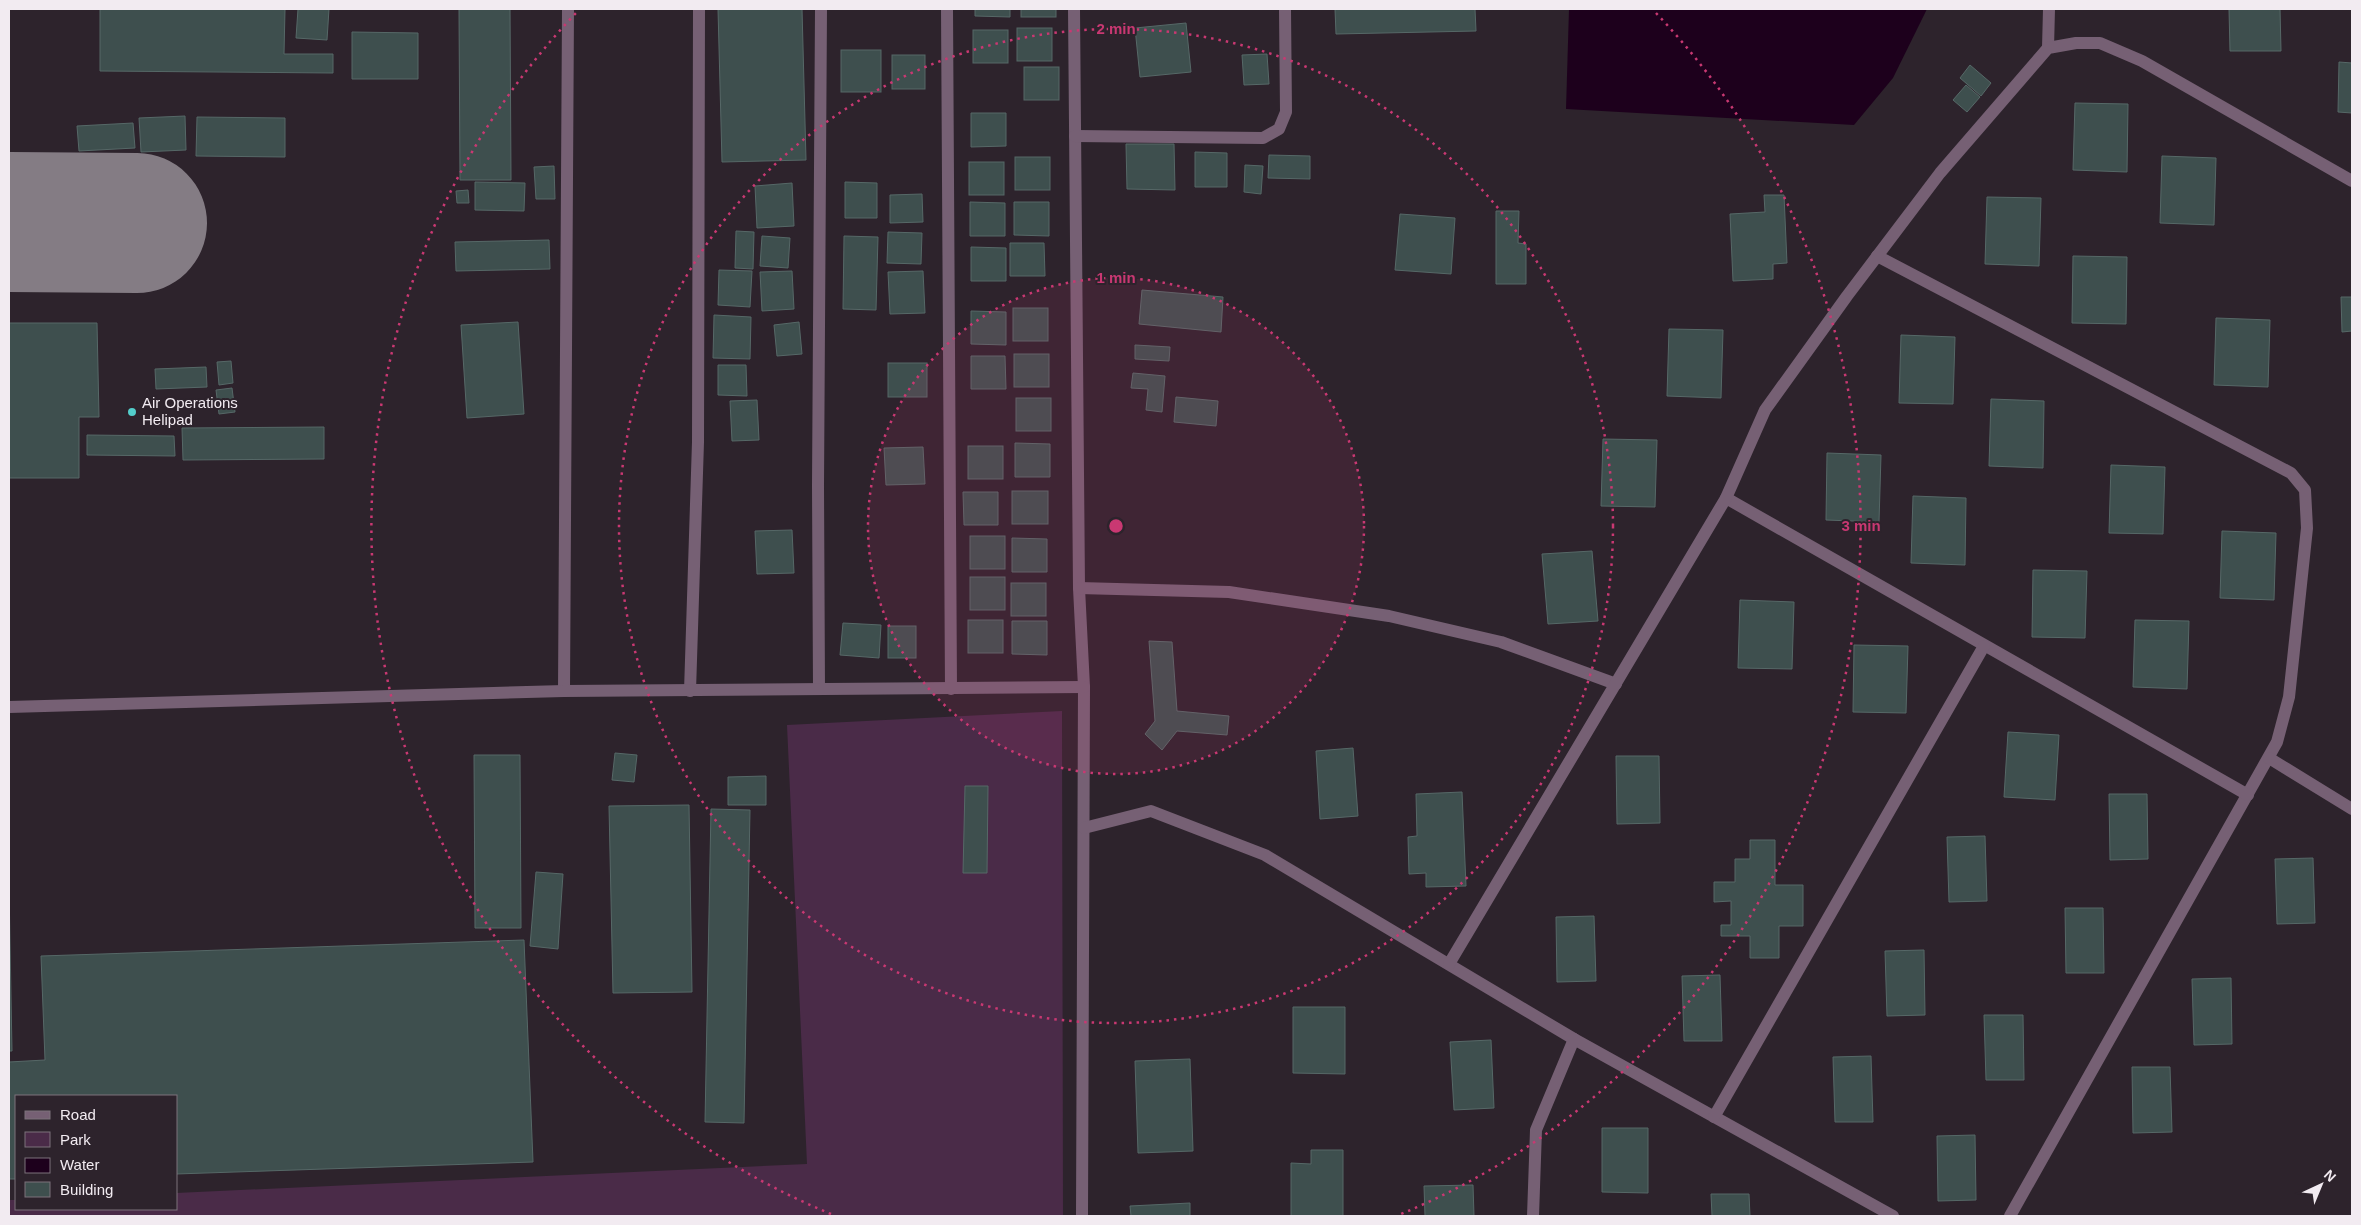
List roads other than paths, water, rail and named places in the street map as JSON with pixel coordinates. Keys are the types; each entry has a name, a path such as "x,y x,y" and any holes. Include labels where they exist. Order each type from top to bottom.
{"street":[{"path":"564,692 568,9"},
{"path":"690,691 698,442 699,9"},
{"path":"819,690 818,486 821,9"},
{"path":"947,9 951,688"},
{"path":"1074,9 1080,588 1084,687 1082,1216"},
{"path":"1075,136 1263,138 1279,129 1286,112 1284,9"},
{"path":"2048,48 2049,9"},
{"path":"1449,964 1726,498 1765,410 1940,173 2048,48 2076,42 2100,43 2142,61 2352,181"},
{"path":"1877,256 2291,473 2305,490 2307,528 2289,697 2277,742 2010,1216"},
{"path":"1726,498 2248,795"},
{"path":"1080,588 1229,592 1389,616 1501,642 1616,684"},
{"path":"1714,1117 1984,646"},
{"path":"9,707 564,692 1084,687"},
{"path":"2269,758 2352,809"},
{"path":"1084,828 1151,811 1265,855 1574,1039 1893,1216"},
{"path":"1533,1216 1536,1130 1574,1039"}],"water":[{"path":"1569,9 1927,9 1893,78 1854,125 1566,109"}],"place":[{"name":"Air Operations Helipad","path":"132,412"}]}
